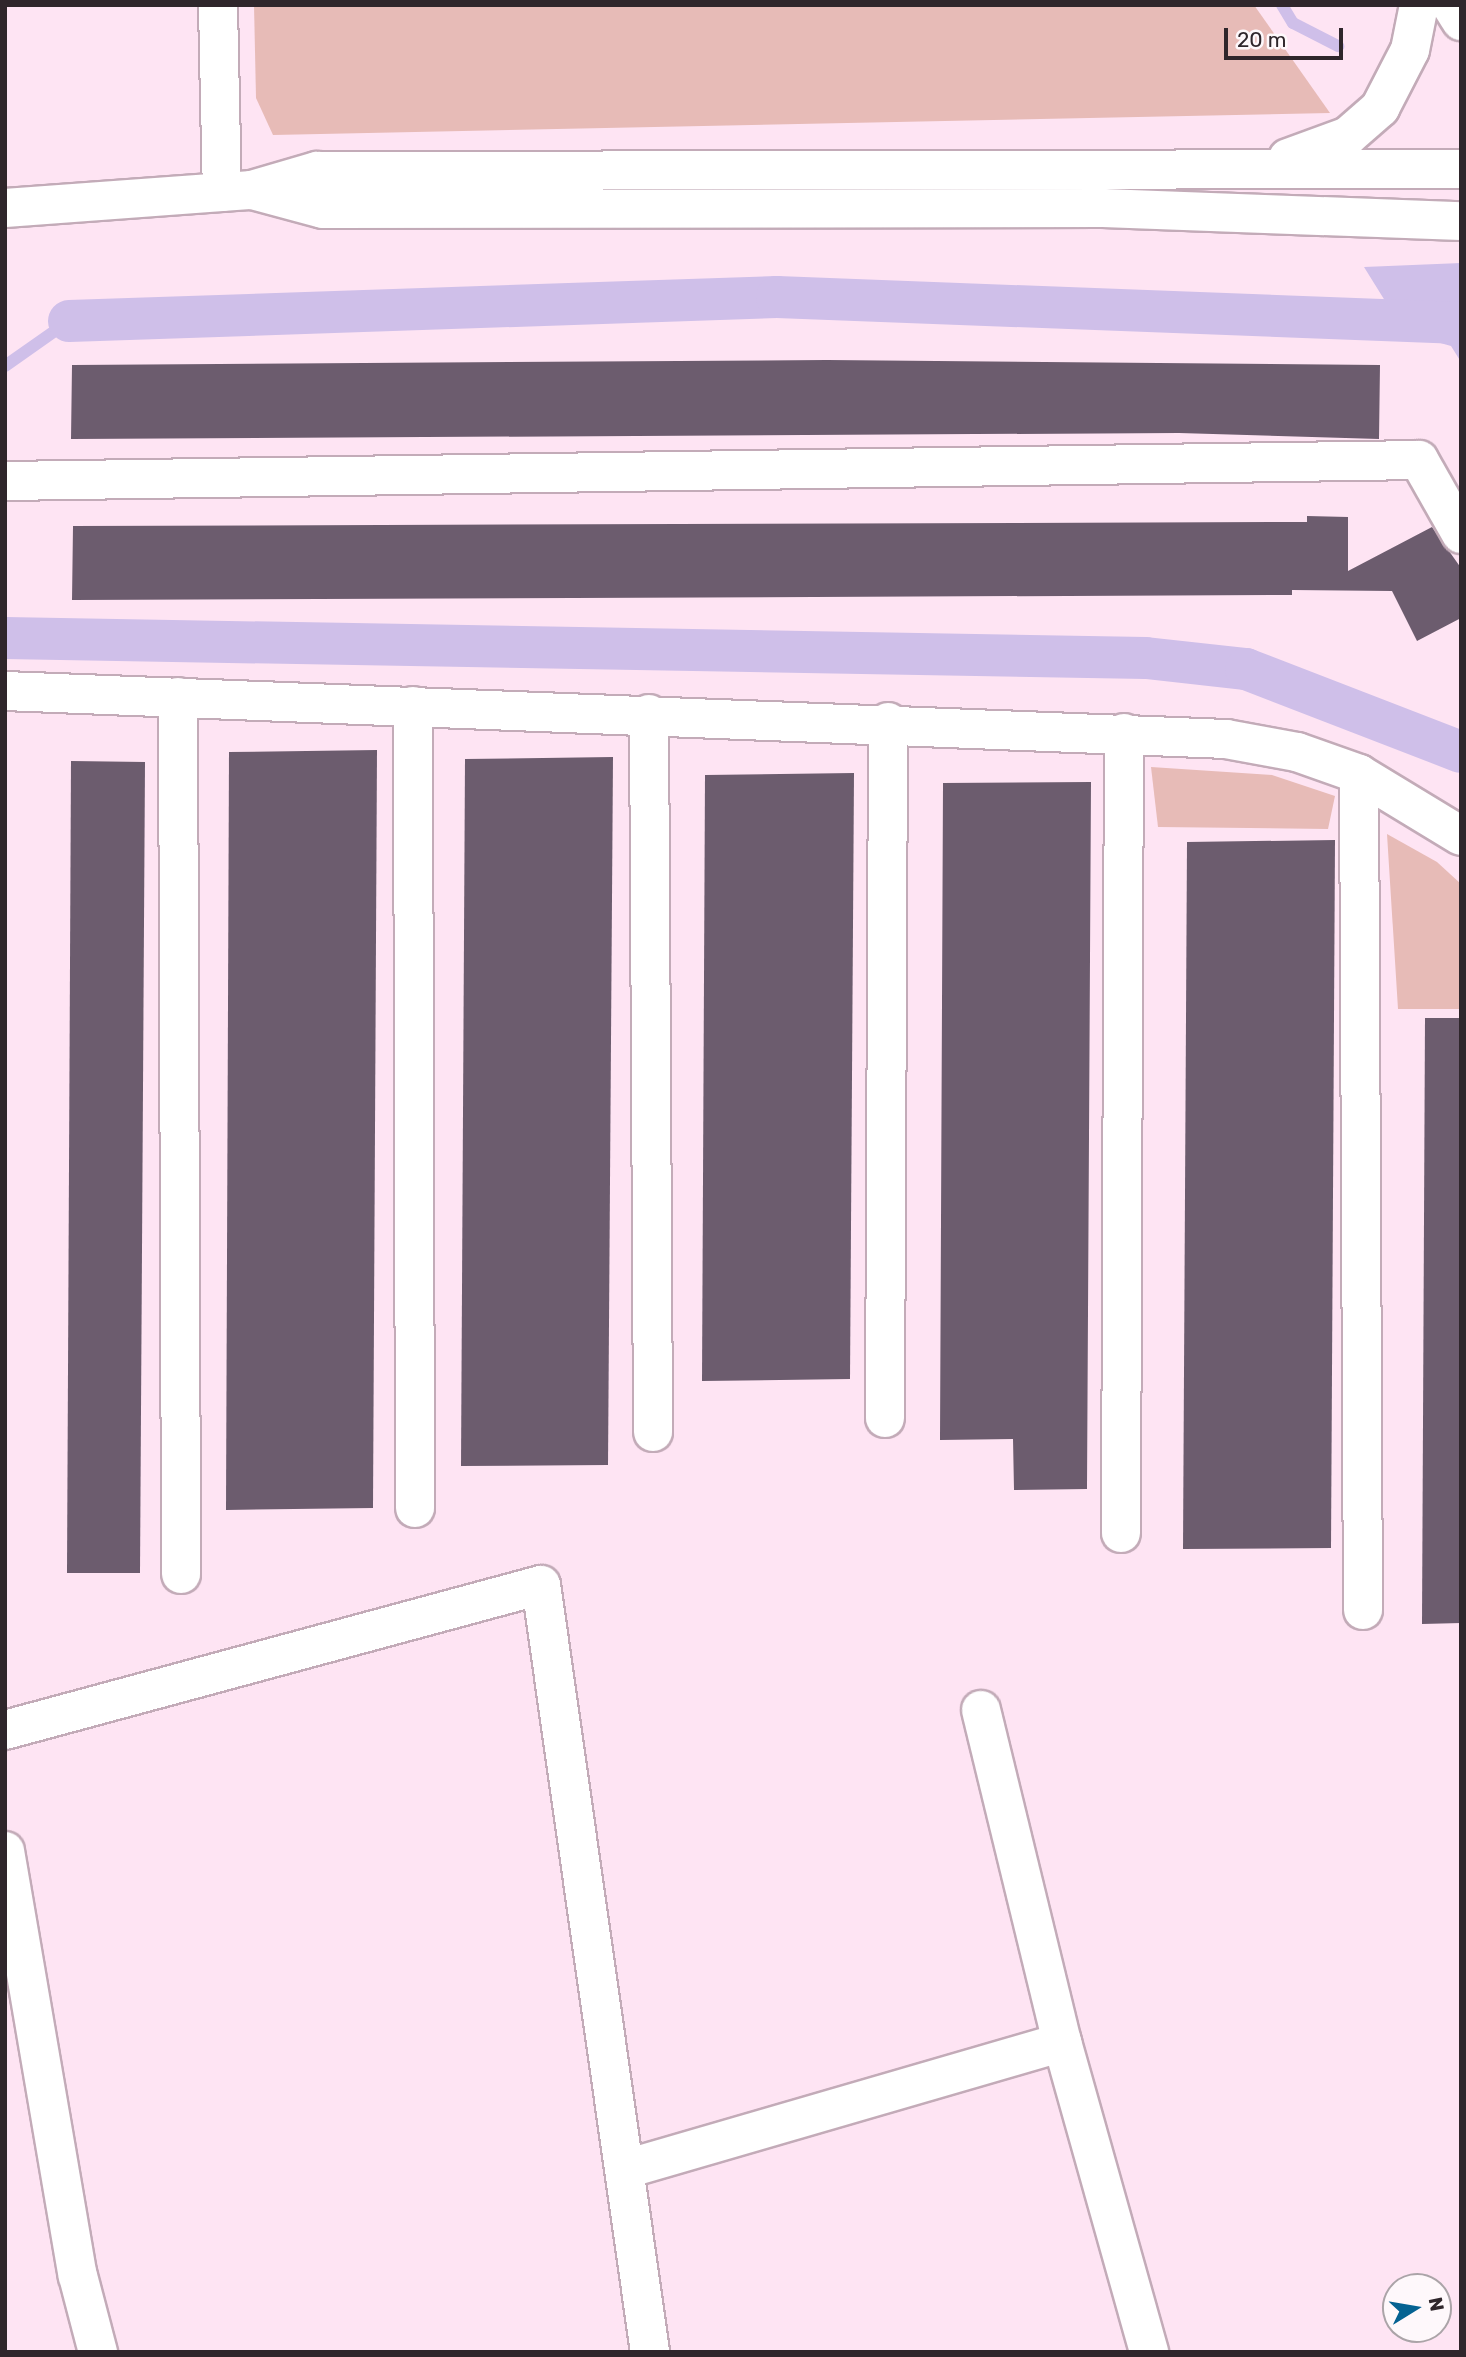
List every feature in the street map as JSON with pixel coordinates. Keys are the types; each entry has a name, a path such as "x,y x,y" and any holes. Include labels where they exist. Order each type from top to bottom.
{"street":[{"path":"219,5 237,191"},
{"path":"1249,167 1300,156 1348,136 1380,108 1410,50 1419,5"},
{"path":"1451,5 1461,21"},
{"path":"5,208 237,191 317,170 1249,167 1461,169"},
{"path":"237,191 323,209 1103,208 1461,221"},
{"path":"5,481 1419,460 1461,534"},
{"path":"5,691 888,722 1226,739 1297,752 1359,774 1461,836"},
{"path":"178,697 181,1574"},
{"path":"413,706 415,1508"},
{"path":"649,714 653,1432"},
{"path":"885,1418 888,722"},
{"path":"1122,1533 1124,733"},
{"path":"1359,774 1363,1610"},
{"path":"5,1730 541,1585 650,2352"},
{"path":"981,1710 1062,2042 1149,2352"},
{"path":"5,1851 78,2276 98,2352"},
{"path":"626,2169 1062,2042"}],"shaded area":[{"path":"254,5 1254,5 1330,113 273,135 256,98"},
{"path":"1461,263 1461,362 1451,346 1405,333 1364,267"},
{"path":"1151,767 1272,775 1335,796 1328,829 1158,827"},
{"path":"1387,834 1437,862 1461,884 1461,1009 1398,1009"}],"building":[{"path":"827,360 1380,365 1379,439 1179,433 71,439 72,365"},
{"path":"1307,516 1348,517 1348,571 1432,527 1461,568 1461,618 1417,641 1392,591 1292,590 1292,595 72,600 73,526 1307,522"},
{"path":"377,750 373,1508 226,1510 229,752"},
{"path":"613,757 608,1465 461,1466 465,759"},
{"path":"71,761 145,762 140,1573 67,1573"},
{"path":"854,773 850,1379 702,1381 705,775"},
{"path":"1091,782 1087,1489 1014,1490 1013,1439 940,1440 943,783"},
{"path":"1335,840 1331,1548 1183,1549 1187,842"},
{"path":"1425,1018 1461,1018 1461,1623 1422,1624"}],"waterway":[{"path":"1282,5 1293,23 1338,46"},
{"path":"69,321 777,297 1461,323"},
{"path":"5,366 69,321"},
{"path":"5,638 1146,658 1246,669 1461,752"}]}
